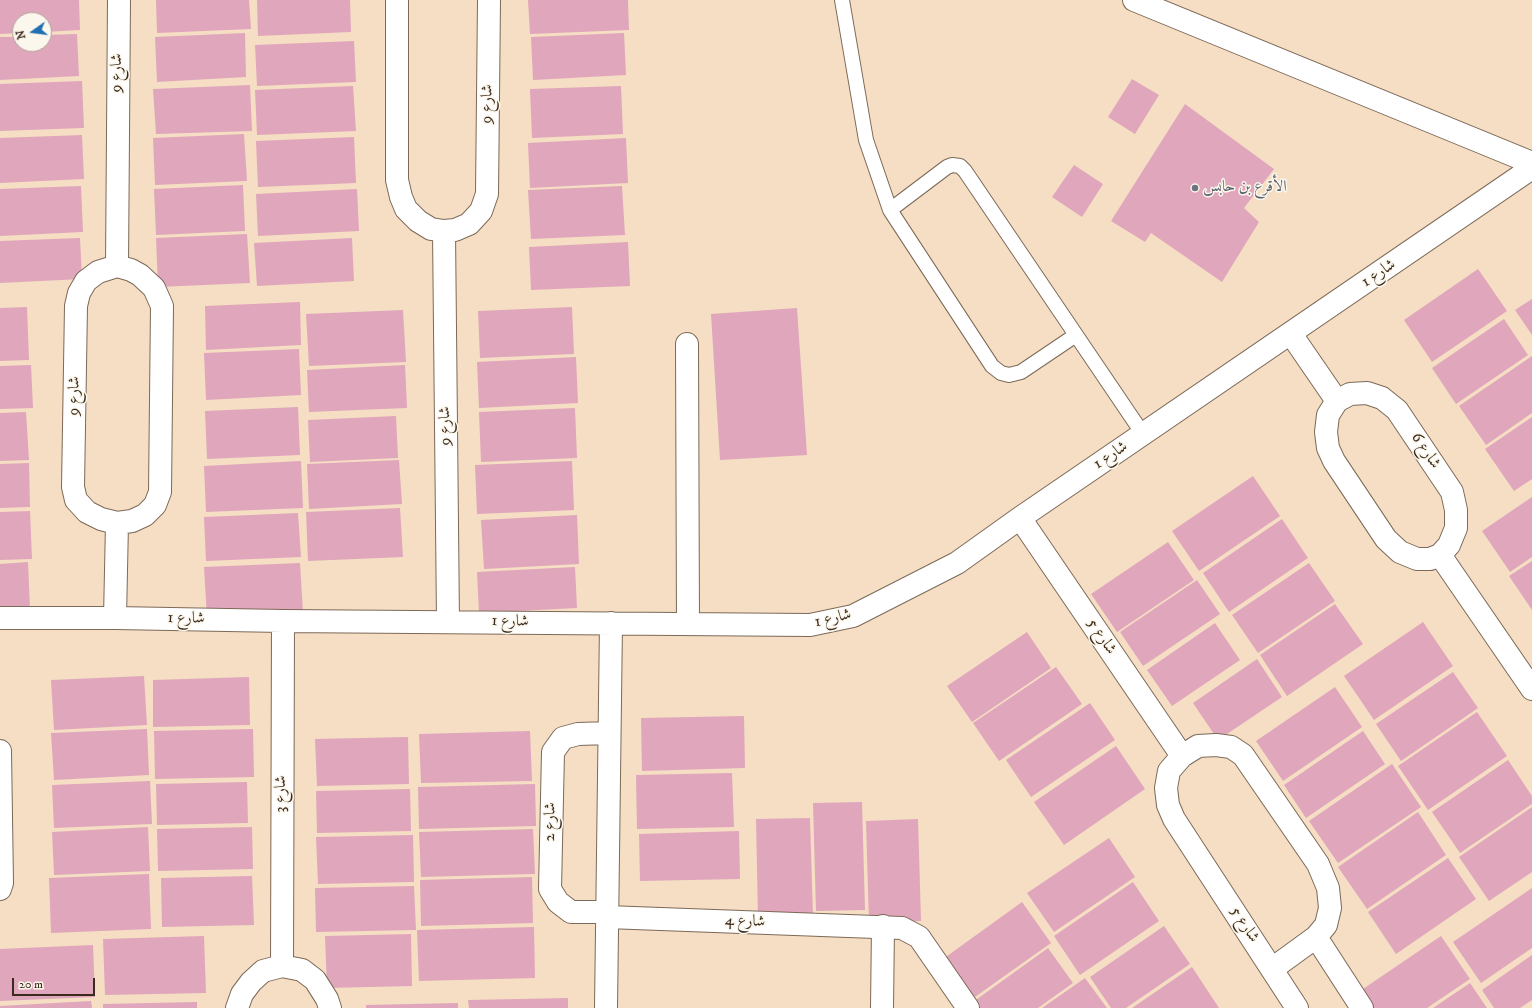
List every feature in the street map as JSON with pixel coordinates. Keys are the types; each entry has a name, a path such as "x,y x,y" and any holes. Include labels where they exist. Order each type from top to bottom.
{"street":[{"name":"شارع 9","path":"117,266 119,0"},
{"name":"شارع 9","path":"397,0 397,180 401,197 406,209 418,221 431,229 444,231 456,230 469,224 481,211 487,194 489,0"},
{"path":"1134,0 1532,163"},
{"name":"شارع 1","path":"0,618 810,625 853,616 957,563 1020,518 1532,168"},
{"name":"شارع 9","path":"444,231 448,622"},
{"name":"شارع 9","path":"117,266 131,270 154,288 162,306 160,492 155,505 145,515 132,521 117,523 101,519 87,512 76,500 73,487 76,306 86,281 98,272 117,266"},
{"path":"1291,334 1336,400 1328,415 1326,432 1328,448 1334,461 1386,539 1400,552 1416,559 1430,559 1440,555 1532,689"},
{"path":"687,344 688,624"},
{"name":"شارع 6","path":"1336,400 1350,394 1368,393 1382,398 1397,410 1410,429 1452,492 1456,510 1456,528 1449,545 1440,555"},
{"name":"شارع 5","path":"1020,518 1182,756"},
{"path":"115,618 117,523"},
{"name":"شارع 3","path":"282,966 283,621"},
{"path":"606,1008 612,623"},
{"name":"شارع 2","path":"607,915 571,912 558,902 550,889 553,752 563,738 578,734 610,733"},
{"name":"شارع 5","path":"1272,969 1316,937 1326,925 1330,908 1328,888 1318,864 1243,755 1231,748 1216,745 1198,746 1182,756 1170,771 1166,788 1168,805 1178,826 1297,1008"},
{"path":"0,751 2,883 0,889"},
{"name":"شارع 4","path":"607,915 902,928 919,937 968,1008"},
{"path":"882,1008 883,926"},
{"path":"1316,937 1362,1008"},
{"path":"237,1008 242,994 251,982 263,971 282,966 302,970 315,980 327,999 330,1008"}],"lane":[{"path":"842,0 866,140 890,210 992,366 1001,373 1010,375 1021,372 1076,335"},
{"path":"890,210 947,166 960,166 965,171 1143,434"}],"building":[{"path":"0,0 79,0 80,30 52,32 52,12 12,12 12,33 0,34"},
{"path":"156,0 249,0 251,29 157,33"},
{"path":"257,0 350,0 351,32 258,36"},
{"path":"528,0 628,0 629,30 530,34"},
{"path":"245,33 246,77 157,82 155,37"},
{"path":"624,33 626,75 533,80 531,37"},
{"path":"77,34 79,76 0,80 0,37 12,37 12,52 52,52 52,35"},
{"path":"354,41 356,82 257,86 255,45"},
{"path":"1132,79 1159,95 1135,134 1108,117"},
{"path":"82,81 84,128 0,131 0,84"},
{"path":"250,85 252,131 156,134 153,89"},
{"path":"353,86 356,131 257,135 255,90"},
{"path":"621,86 623,134 532,138 530,89"},
{"name":"الأقرع بن حابس","path":"1185,104 1274,169 1244,208 1259,222 1222,282 1151,233 1145,242 1111,221"},
{"path":"244,134 247,181 155,185 153,138"},
{"path":"82,135 84,179 0,183 0,138"},
{"path":"354,137 356,183 258,187 256,141"},
{"path":"626,138 628,183 530,188 528,143"},
{"path":"1074,165 1103,184 1082,217 1052,197"},
{"path":"243,185 245,231 156,235 154,189"},
{"path":"81,186 83,232 0,236 0,189"},
{"path":"622,186 625,235 531,239 528,190"},
{"path":"357,189 359,231 258,236 256,194"},
{"path":"247,234 250,283 158,287 156,238"},
{"path":"80,238 82,279 0,283 0,241"},
{"path":"352,238 354,281 257,286 254,243"},
{"path":"628,242 630,286 531,290 529,247"},
{"path":"1478,269 1507,311 1432,362 1404,320"},
{"path":"1532,299 1532,335 1515,310"},
{"path":"300,302 301,345 206,350 205,306"},
{"path":"27,307 29,360 0,361 0,308"},
{"path":"572,307 574,354 480,358 478,311"},
{"path":"797,308 807,455 720,460 711,314"},
{"path":"403,310 406,362 309,366 306,314"},
{"path":"1504,319 1528,355 1456,404 1432,368"},
{"path":"299,349 301,395 206,400 204,353"},
{"path":"1532,356 1532,413 1486,445 1459,406"},
{"path":"576,357 578,403 479,408 477,362"},
{"path":"31,365 33,408 0,409 0,366"},
{"path":"405,365 407,408 309,412 307,370"},
{"path":"298,407 300,455 207,459 205,411"},
{"path":"575,408 577,458 481,462 479,412"},
{"path":"26,412 29,460 0,461 0,413"},
{"path":"396,416 398,458 310,462 308,420"},
{"path":"1532,417 1532,479 1514,491 1485,449"},
{"path":"399,460 402,504 309,509 307,464"},
{"path":"301,461 303,508 206,512 204,466"},
{"path":"572,461 574,510 477,514 475,465"},
{"path":"29,463 30,507 0,508 0,464"},
{"path":"1253,476 1280,516 1199,571 1172,531"},
{"path":"1532,497 1532,557 1510,572 1482,531"},
{"path":"400,508 403,557 308,561 306,512"},
{"path":"30,511 32,559 0,560 0,512"},
{"path":"298,513 301,557 206,561 204,517"},
{"path":"577,515 579,564 484,569 481,520"},
{"path":"1282,519 1308,558 1229,612 1203,573"},
{"path":"1168,542 1194,580 1117,632 1091,594"},
{"path":"1532,561 1532,610 1509,576"},
{"path":"28,562 30,609 0,611 0,564"},
{"path":"300,563 303,613 207,618 204,567"},
{"path":"1309,563 1335,601 1258,653 1232,615"},
{"path":"575,567 577,608 479,613 477,572"},
{"path":"1197,580 1220,614 1143,666 1120,632"},
{"path":"1335,604 1363,644 1287,696 1260,655"},
{"path":"1423,622 1453,666 1374,720 1344,676"},
{"path":"1215,623 1240,660 1172,706 1147,670"},
{"path":"1027,632 1051,668 972,722 947,686"},
{"path":"1257,659 1282,697 1218,740 1193,703"},
{"path":"1056,667 1082,704 999,761 973,723"},
{"path":"1453,672 1478,708 1401,761 1376,724"},
{"path":"144,676 147,725 54,730 51,680"},
{"path":"249,677 250,725 153,727 153,680"},
{"path":"1335,687 1362,727 1283,781 1256,741"},
{"path":"1090,703 1115,740 1031,797 1006,760"},
{"path":"1477,712 1507,756 1428,810 1398,766"},
{"path":"744,716 745,768 642,771 641,718"},
{"path":"147,729 149,775 54,780 51,733"},
{"path":"253,729 254,777 155,779 154,731"},
{"path":"530,731 532,781 421,783 419,734"},
{"path":"1363,731 1385,764 1306,818 1284,785"},
{"path":"408,737 409,784 317,786 315,739"},
{"path":"1116,746 1145,789 1064,845 1034,802"},
{"path":"1508,760 1532,796 1532,804 1460,853 1432,812"},
{"path":"1392,764 1421,807 1338,863 1309,821"},
{"path":"732,773 734,827 637,829 636,775"},
{"path":"150,781 152,824 54,828 52,785"},
{"path":"247,782 248,823 157,825 156,784"},
{"path":"535,784 536,826 419,829 418,787"},
{"path":"410,789 411,831 317,833 316,791"},
{"path":"862,802 865,910 816,911 813,803"},
{"path":"1532,807 1532,872 1489,901 1459,857"},
{"path":"1418,812 1446,855 1367,909 1338,867"},
{"path":"810,818 813,917 758,918 756,819"},
{"path":"918,819 921,921 869,923 866,821"},
{"path":"148,827 150,871 54,875 52,832"},
{"path":"252,827 253,869 158,871 157,829"},
{"path":"533,829 535,874 421,877 419,832"},
{"path":"739,831 740,879 640,881 639,834"},
{"path":"413,835 414,882 318,884 316,837"},
{"path":"1109,838 1135,877 1054,932 1027,893"},
{"path":"1448,858 1476,899 1396,954 1368,912"},
{"path":"149,874 151,929 51,933 49,878"},
{"path":"252,876 254,925 162,927 161,878"},
{"path":"532,877 533,923 421,926 420,880"},
{"path":"1133,882 1159,921 1080,975 1054,936"},
{"path":"414,886 416,930 316,932 315,888"},
{"path":"1532,888 1532,948 1481,983 1453,942"},
{"path":"1022,902 1051,943 972,999 943,959"},
{"path":"1164,926 1190,964 1126,1008 1111,1008 1090,977"},
{"path":"534,927 535,978 419,981 417,930"},
{"path":"411,934 412,986 327,988 325,936"},
{"path":"204,936 206,993 105,995 103,939"},
{"path":"1441,936 1470,979 1427,1008 1372,1008 1360,991"},
{"path":"93,945 95,997 0,1001 0,949"},
{"path":"1048,948 1073,983 1038,1008 977,1008 973,1002"},
{"path":"1532,955 1532,1000 1520,1008 1494,1008 1482,990"},
{"path":"1192,967 1219,1008 1132,1008"},
{"path":"1085,978 1107,1008 1042,1008"},
{"path":"1470,983 1487,1008 1433,1008"},
{"path":"568,998 568,1008 469,1008 468,1000"},
{"path":"91,1001 92,1008 0,1008 0,1006"},
{"path":"197,1002 197,1008 103,1008 103,1004"},
{"path":"458,1003 458,1008 366,1008 366,1005"}],"place":[{"name":"الأقرع بن حابس","path":"1195,188"}]}
